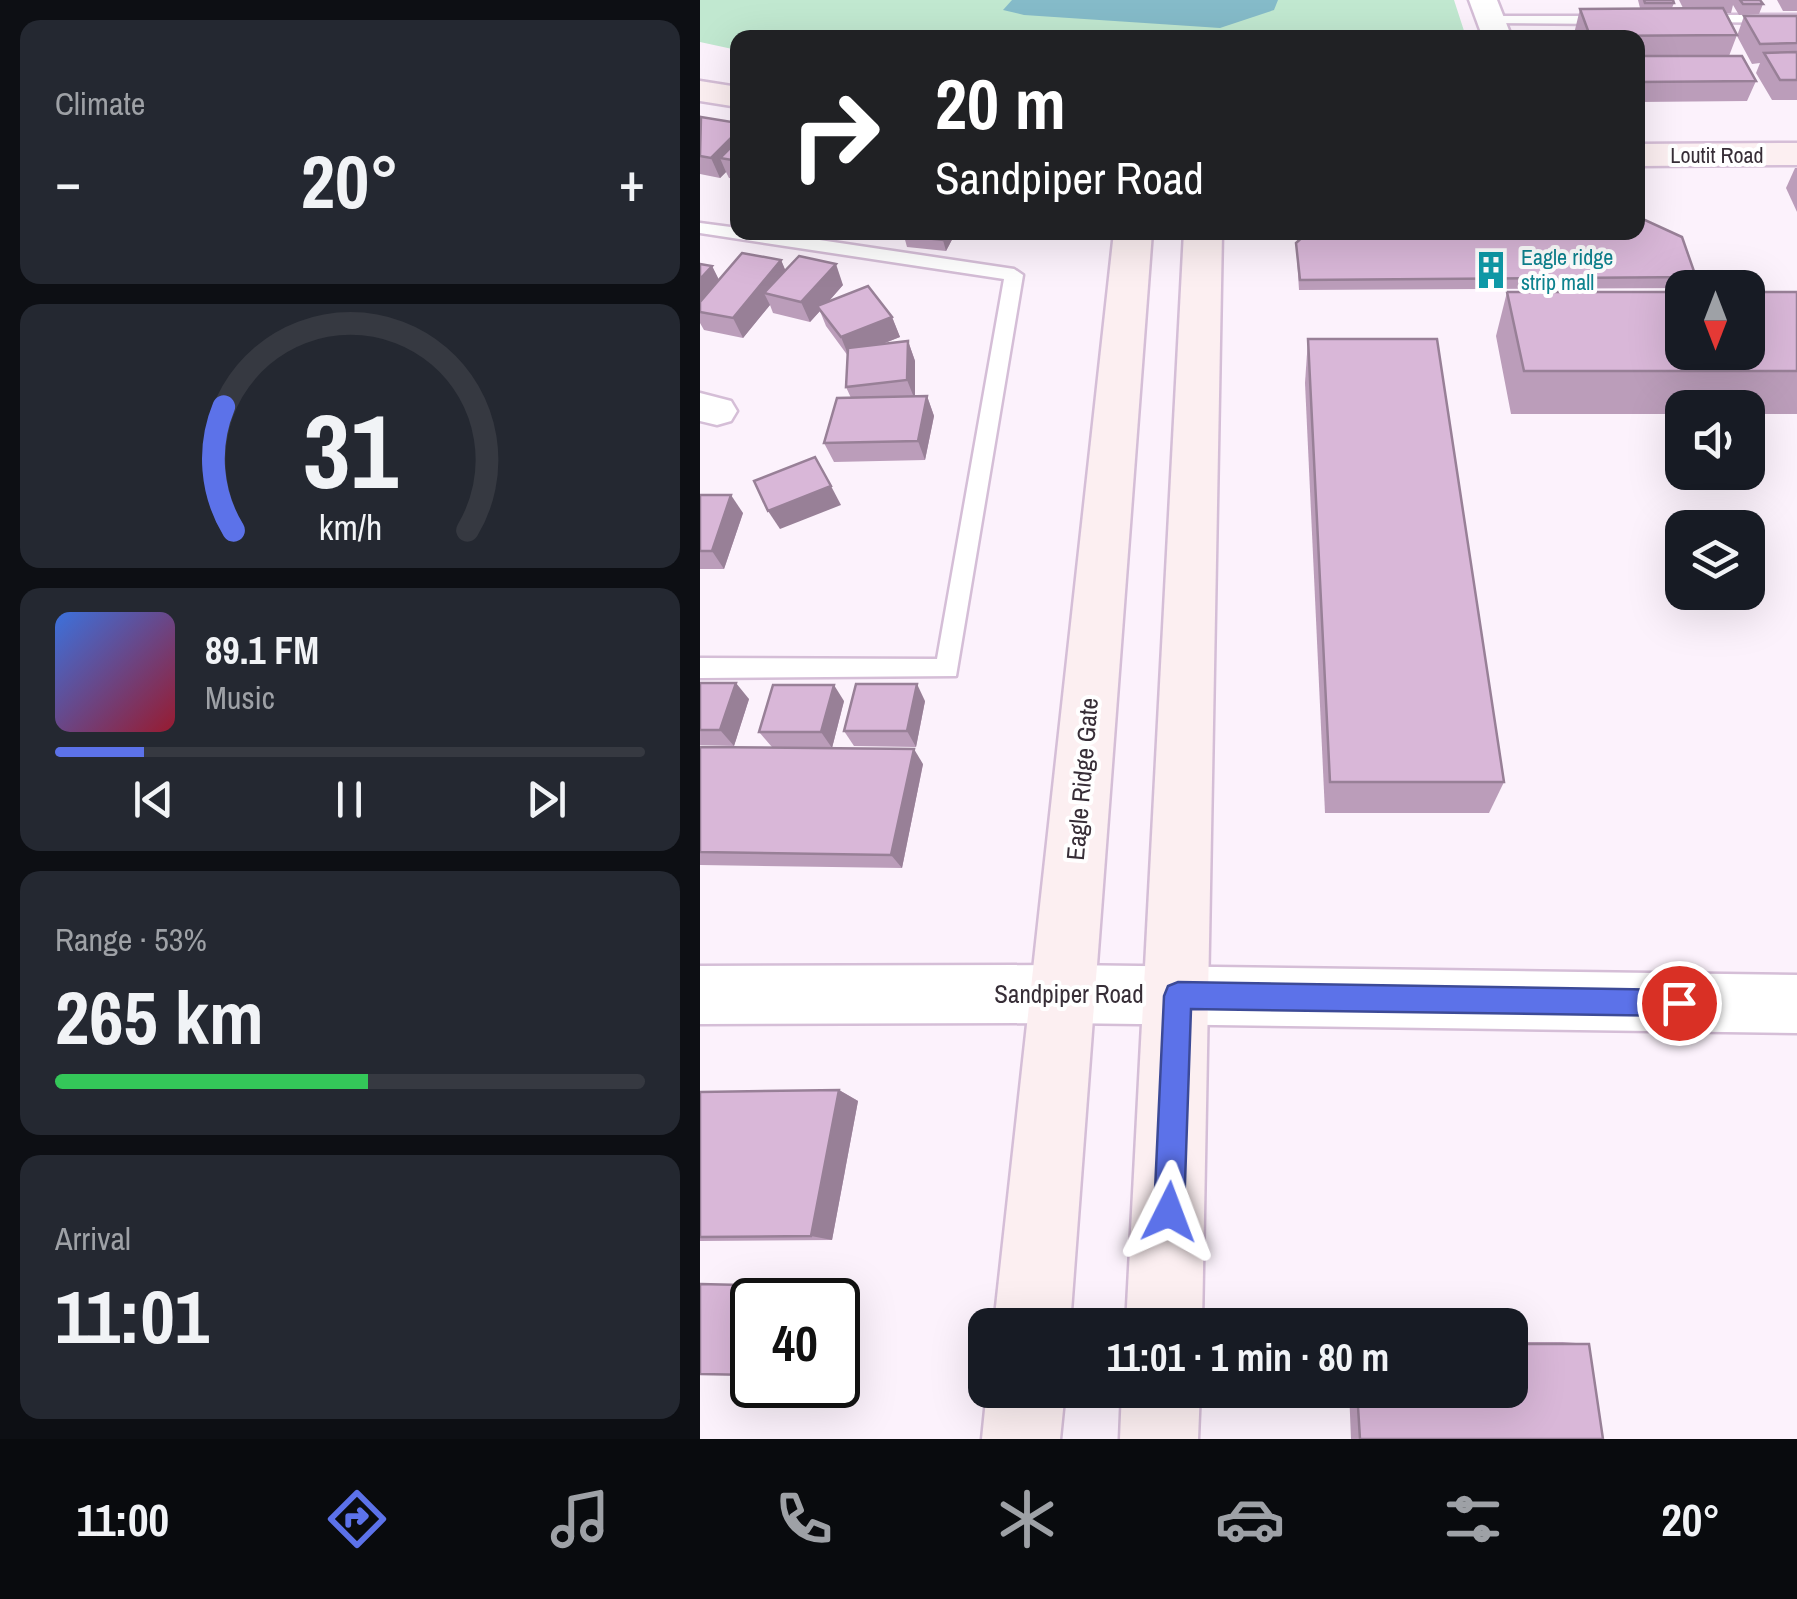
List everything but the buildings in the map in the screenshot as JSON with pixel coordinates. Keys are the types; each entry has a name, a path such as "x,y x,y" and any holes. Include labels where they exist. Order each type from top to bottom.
{"street":[{"path":"700,61 730,66"},
{"path":"700,91 730,96"},
{"name":"Loutit Road","path":"1645,126 1797,126"},
{"name":"Loutit Road","path":"1645,156 1797,154"},
{"name":"Eagle Ridge Gate","path":"1034,1308 1131,240"},
{"path":"1165,1308 1203,240"},
{"name":"Sandpiper Road","path":"700,995 1063,994 1797,1004"},
{"path":"1021,1439 1024,1408"},
{"path":"1159,1439 1161,1408"}],"lane":[{"path":"1491,19 1626,20"},
{"path":"1683,20 1797,19"},
{"path":"700,228 730,232"},
{"path":"700,668 946,669 1014,275 780,240"}],"green space":[{"path":"700,0 1454,0 1464,30 730,30 730,48 700,42"}],"water":[{"path":"1012,0 1278,0 1274,10 1220,28 1024,15 1003,10"}],"place":[{"name":"Eagle ridge strip mall","path":"1491,270"}],"route":[{"path":"1169,1212 1178,996 1679,1003"}]}
